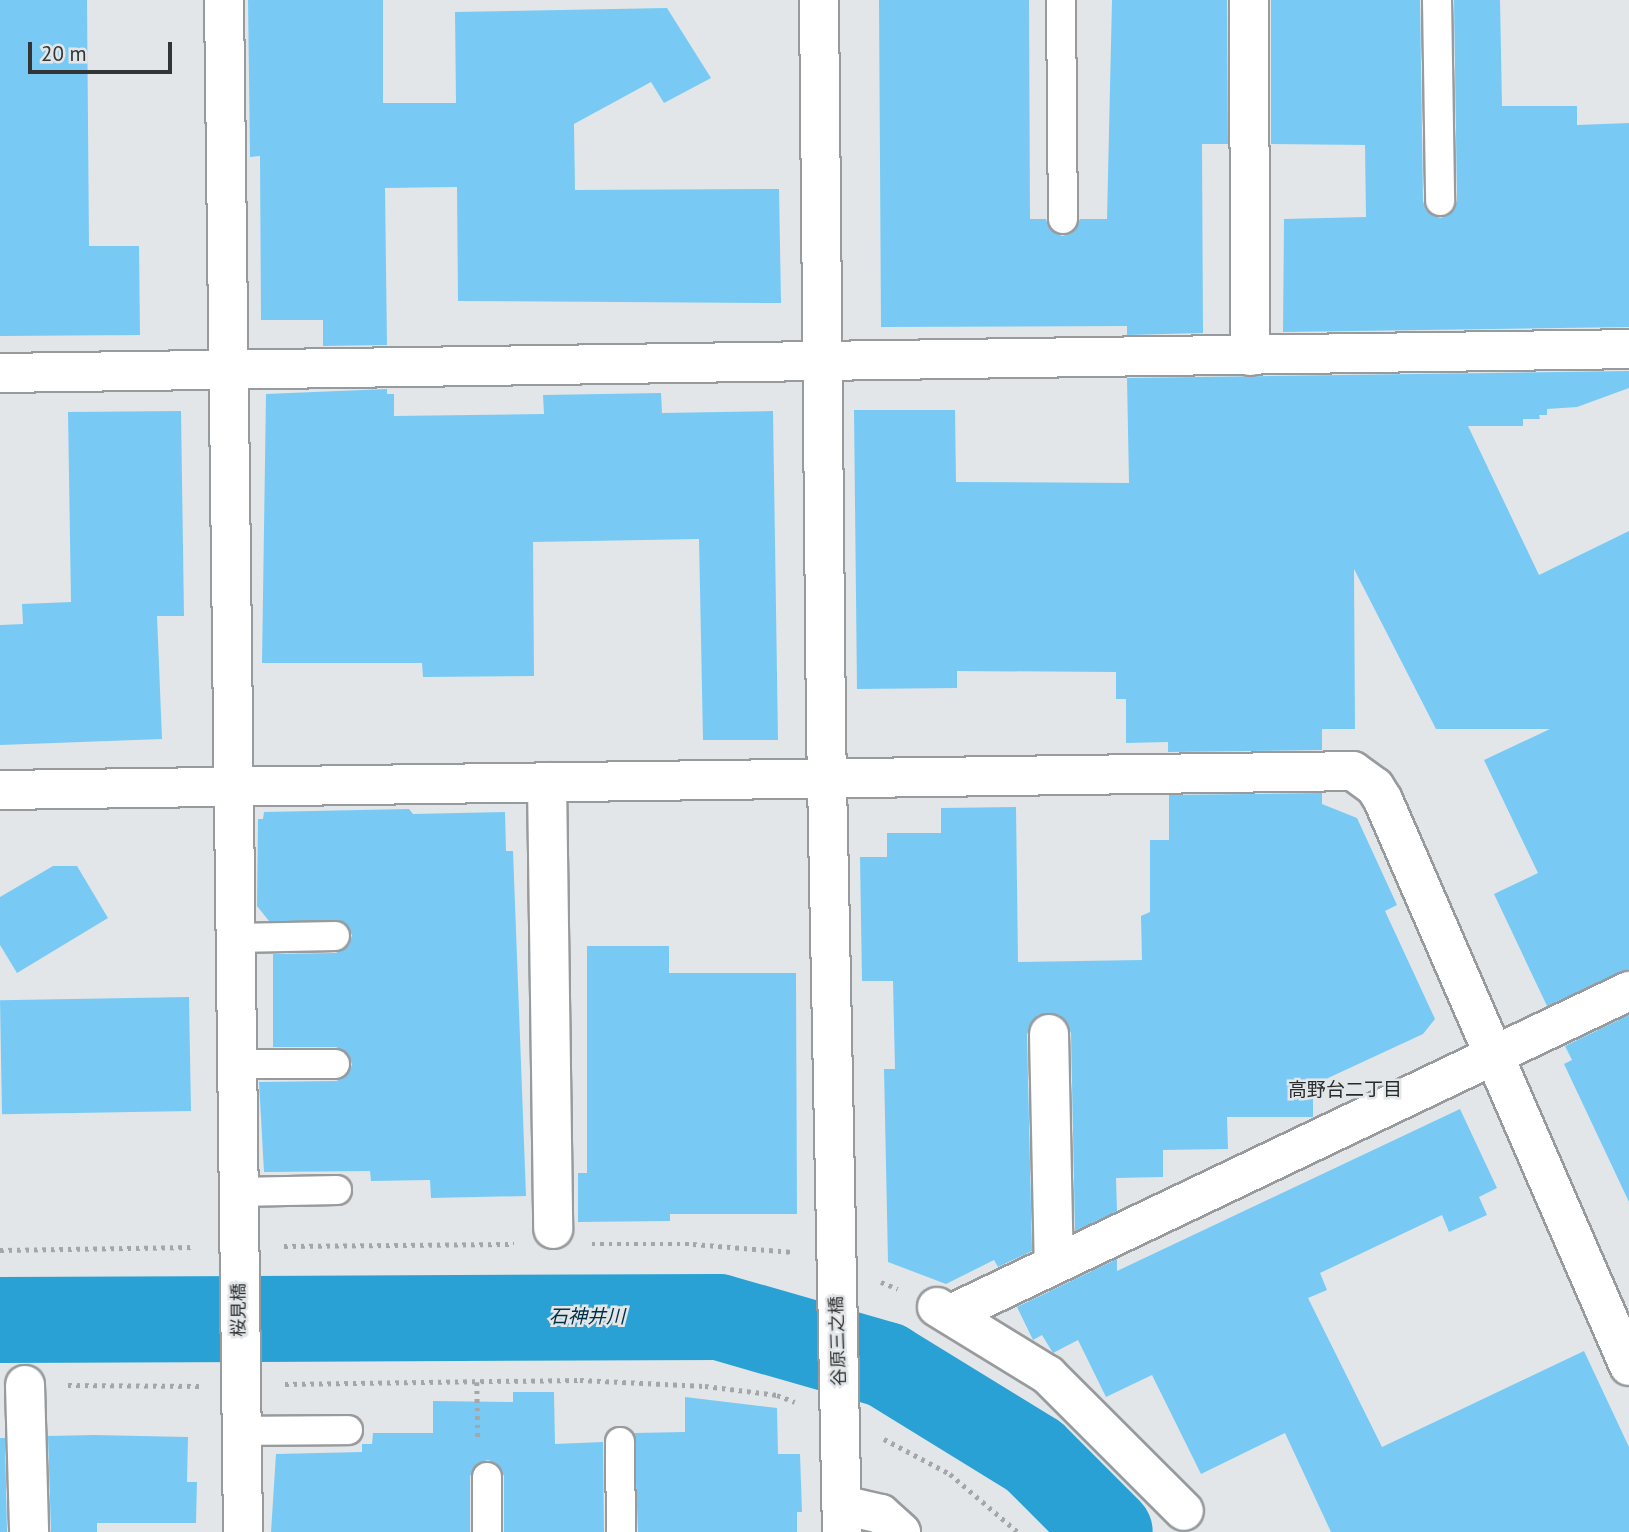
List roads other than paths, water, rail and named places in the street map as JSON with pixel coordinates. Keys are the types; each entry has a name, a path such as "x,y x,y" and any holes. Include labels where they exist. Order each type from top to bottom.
{"street":[{"name":"桜見橋","path":"224,0 231,370 237,1192 243,1532"},
{"name":"谷原三之橋","path":"819,0 827,777 842,1519"},
{"path":"1250,0 1250,356"},
{"path":"0,373 821,358 1250,356 1629,349"},
{"path":"0,790 1353,771 1376,787 1384,800 1629,1366"},
{"path":"547,782 553,1239"},
{"path":"1184,1511 1048,1375 945,1310 1054,1264 1629,991"},
{"path":"1049,1034 1054,1264"},
{"path":"25,1385 29,1532"},
{"path":"842,1519 881,1514 901,1532"}],"lane":[{"path":"1061,0 1063,219"},
{"path":"1437,0 1440,201"},
{"path":"236,938 335,936"},
{"path":"237,1064 335,1064"},
{"path":"237,1192 337,1190"},
{"path":"241,1432 348,1430"},
{"path":"620,1442 621,1532"},
{"path":"487,1477 487,1532"}],"waterway":[{"name":"石神井川","path":"0,1320 719,1317 886,1365 1034,1456 1110,1532"}],"district":[{"name":"高野台二丁目","path":"1345,1090"}]}
